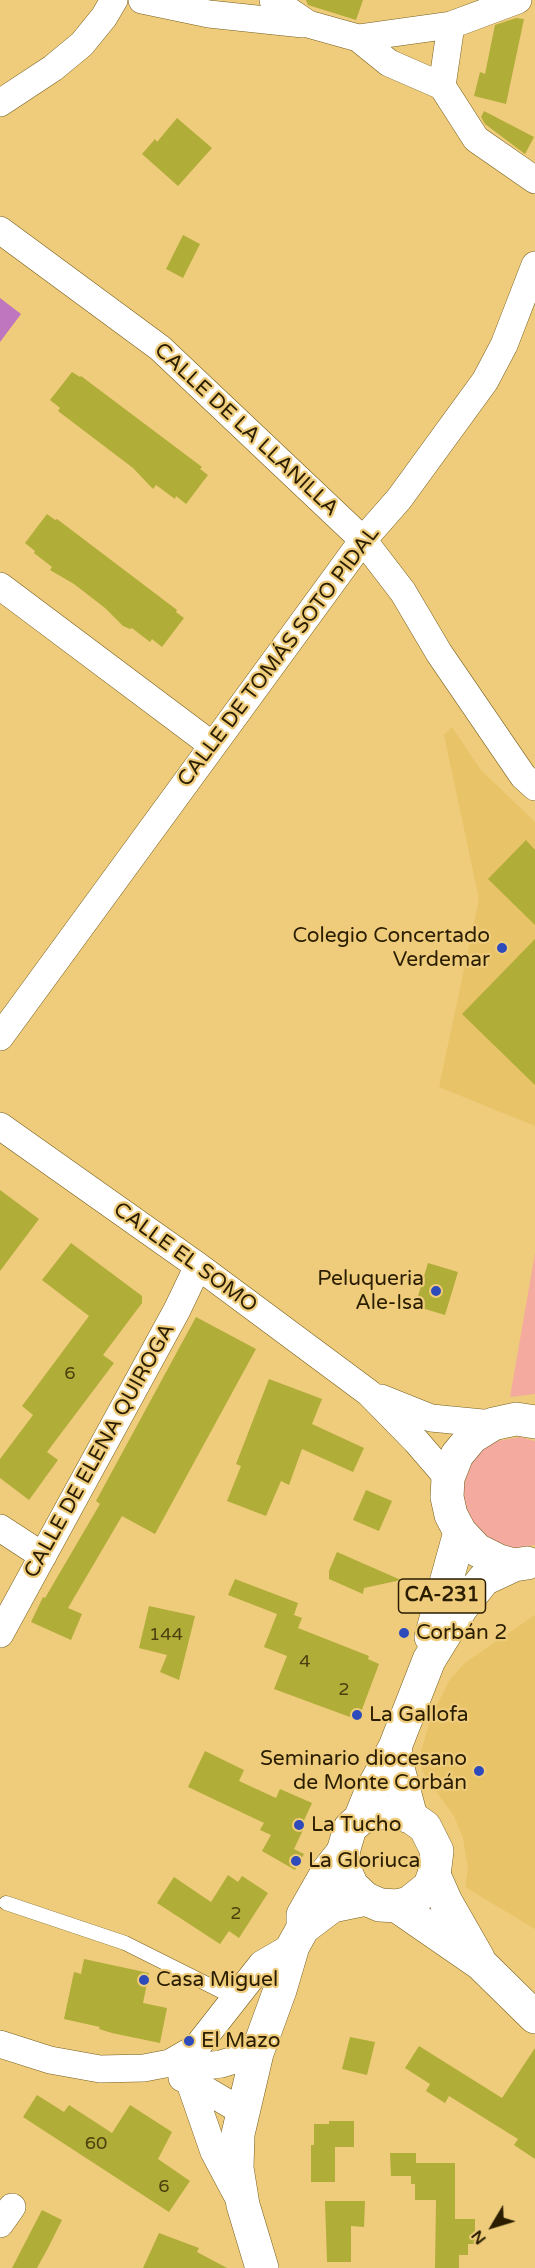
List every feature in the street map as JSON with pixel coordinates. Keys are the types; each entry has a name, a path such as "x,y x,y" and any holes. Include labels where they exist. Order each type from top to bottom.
{"main road":[{"path":"525,1563 499,1561 477,1550 460,1532 451,1515 447,1497 448,1478 457,1455 472,1437 493,1424 516,1419 535,1422"},
{"name":"CA-231","path":"429,1660 430,1638 460,1532"},
{"name":"CA-231","path":"343,1852 344,1841 350,1828 360,1819 395,1747 429,1660 461,1608 484,1579 525,1563"},
{"path":"395,1747 411,1817"},
{"path":"343,1852 345,1870 352,1886 366,1899 380,1905 397,1906 409,1903 429,1887 434,1875 437,1851 425,1827 411,1817 392,1812 376,1813 360,1819"},
{"path":"262,2268 243,2205 237,2168 238,2134 257,2053 298,1937 303,1915 328,1871 343,1852"},
{"path":"434,1875 446,1902 482,1964"},
{"path":"298,1937 332,1906 366,1899"},
{"path":"397,1906 482,1964 535,2018"}],"street":[{"path":"0,103 53,68 82,44 104,17 114,0"},
{"path":"142,0 209,14 308,24 358,38 389,63 442,86 476,140 535,180"},
{"path":"273,0 308,24"},
{"path":"358,38 451,25 518,0"},
{"path":"442,86 451,25"},
{"name":"CALLE DE LA LLANILLA","path":"0,230 160,348 363,540 403,592 439,653 523,776 535,787"},
{"name":"CALLE DE TOMÁS SOTO PIDAL","path":"0,1037 363,540 399,499 485,381 504,345 535,265"},
{"path":"0,586 169,715 212,745"},
{"name":"CALLE EL SOMO","path":"0,1126 198,1266 369,1393 448,1478"},
{"name":"CALLE DE ELENA QUIROGA","path":"0,1634 177,1310 198,1266"},
{"name":"CALLE EL SOMO","path":"369,1393 431,1418 493,1424"},
{"path":"0,1528 43,1556"},
{"path":"0,2044 50,2060 100,2069 170,2063 196,2048 262,1964 298,1937"},
{"path":"189,2080 199,2067 221,2064 257,2053"},
{"path":"144,2067 189,2080 243,2112"},
{"path":"189,2080 214,2152 243,2205"}],"lane":[{"path":"6,1903 124,1943 235,1998"}],"shaded area":[{"path":"0,298 21,314 0,342"},
{"name":"Colegio Concertado Verdemar","path":"452,727 480,769 535,822 535,1126 439,1087 479,899 444,735"},
{"path":"535,1253 535,1394 510,1397"},
{"path":"520,1437 535,1441 535,1545 514,1548 493,1543 477,1531 464,1511 461,1491 466,1469 480,1451 497,1441"},
{"name":"Seminario diocesano de Monte Corbán","path":"535,1615 535,1929 465,1887 468,1868 463,1838 454,1816 426,1778 420,1763 420,1755 432,1714 451,1678 466,1662"}],"building":[{"path":"306,0 363,0 356,20 308,5"},
{"path":"516,18 524,19 506,104 474,96 480,72 485,74 495,25"},
{"path":"484,111 534,137 525,154 485,124 481,117"},
{"path":"177,118 212,148 178,186 142,154 155,139 157,142"},
{"path":"183,235 200,244 183,278 166,269"},
{"path":"72,372 81,376 202,467 200,469 208,475 186,504 156,485 153,489 133,468 58,411 60,408 50,400"},
{"path":"47,514 57,519 177,610 176,612 184,618 162,647 152,639 150,642 132,628 123,626 105,608 74,584 50,570 52,567 25,543"},
{"path":"526,840 535,850 535,925 488,879"},
{"path":"535,939 535,1085 462,1014"},
{"path":"0,1190 39,1219 0,1271"},
{"path":"71,1243 142,1296 142,1303 103,1355 114,1363 47,1452 58,1460 29,1500 0,1478 0,1459 33,1415 22,1406 89,1316 42,1280"},
{"name":"Peluqueria Ale-Isa","path":"428,1263 458,1272 445,1315 415,1306"},
{"path":"196,1317 256,1349 155,1534 122,1516 68,1608 82,1614 71,1640 31,1622 43,1597 45,1598 100,1504 96,1501"},
{"path":"269,1379 322,1399 312,1424 364,1448 353,1472 302,1449 289,1485 281,1481 266,1516 227,1501 241,1466 236,1464"},
{"path":"366,1490 392,1501 379,1531 353,1520"},
{"path":"337,1552 401,1580 364,1588 363,1594 329,1579 329,1571"},
{"path":"235,1579 298,1603 294,1615 302,1618 298,1628 369,1656 368,1659 379,1664 358,1720 274,1689 287,1656 264,1647 277,1614 228,1595"},
{"path":"149,1606 195,1616 179,1680 160,1672 167,1655 139,1648"},
{"path":"205,1751 244,1770 239,1781 276,1798 280,1789 312,1803 294,1849 304,1854 295,1870 262,1851 271,1835 260,1830 264,1823 188,1787"},
{"path":"228,1875 238,1882 242,1876 268,1893 239,1938 229,1931 220,1944 157,1903 174,1877 211,1902"},
{"path":"84,1959 149,1973 143,2003 167,2008 160,2043 112,2033 99,2029 100,2027 64,2019 74,1972 81,1974"},
{"path":"350,2037 375,2042 367,2075 342,2069"},
{"path":"419,2046 502,2098 535,2048 535,2159 514,2145 518,2139 449,2096 445,2103 426,2091 430,2084 405,2068"},
{"path":"37,2095 64,2112 69,2105 112,2133 130,2105 172,2132 158,2159 190,2181 169,2212 23,2117"},
{"path":"329,2121 354,2121 354,2147 335,2147 335,2182 311,2182 311,2145 314,2145 314,2124 329,2124"},
{"path":"390,2153 416,2153 416,2163 455,2163 455,2219 475,2219 475,2244 468,2244 468,2255 459,2255 459,2268 435,2268 436,2200 415,2200 415,2184 411,2184 411,2176 391,2176"},
{"path":"325,2201 365,2201 364,2227 351,2226 351,2262 327,2262"},
{"path":"42,2210 62,2220 48,2248 37,2268 12,2268"},
{"path":"159,2233 199,2248 197,2252 227,2268 143,2268"}],"place":[{"name":"Colegio Concertado Verdemar","path":"502,948"},
{"name":"Peluqueria Ale-Isa","path":"436,1291"},
{"name":"Corbán 2","path":"404,1633"},
{"name":"La Gallofa","path":"357,1715"},
{"name":"Seminario diocesano de Monte Corbán","path":"479,1771"},
{"name":"La Tucho","path":"299,1825"},
{"name":"La Gloriuca","path":"296,1861"},
{"name":"Casa Miguel","path":"144,1980"},
{"name":"El Mazo","path":"189,2041"}]}
